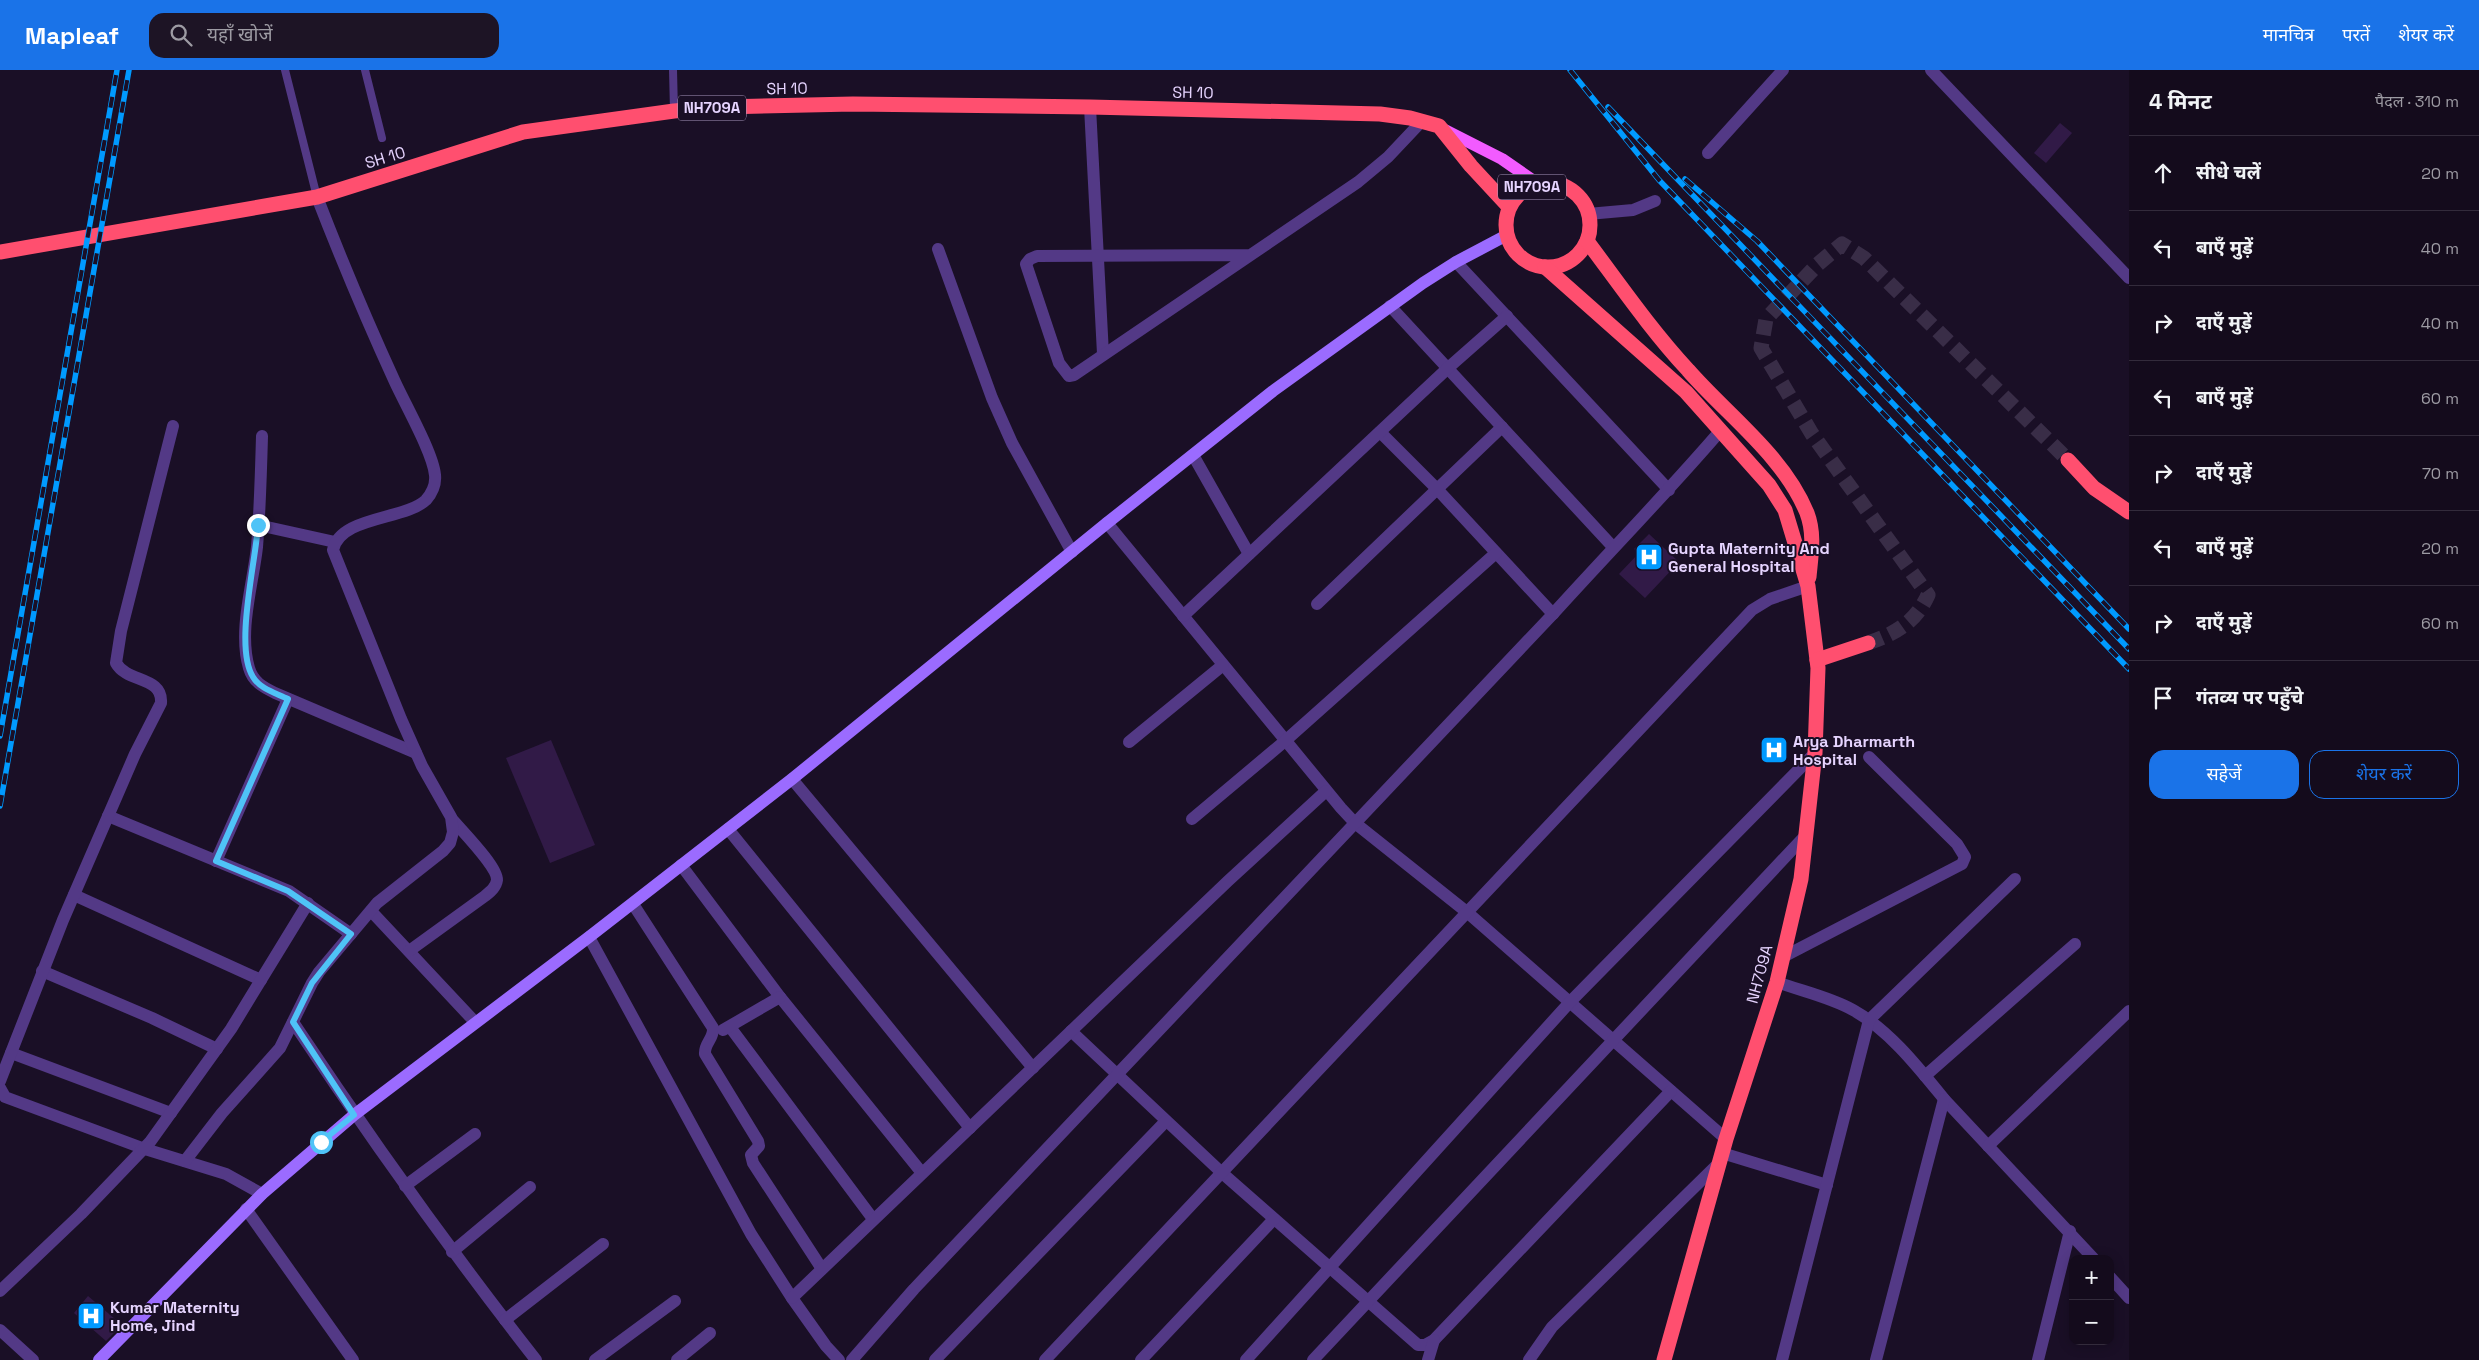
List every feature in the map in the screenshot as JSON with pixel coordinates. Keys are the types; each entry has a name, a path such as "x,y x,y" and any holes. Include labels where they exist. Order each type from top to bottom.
{"highway":[{"name":"SH 10","path":"0,252 317,197 523,132 674,111 723,107 853,104 1090,107 1380,114 1422,121 1439,126"},
{"name":"NH709A","path":"1439,126 1471,166 1509,207"},
{"name":"NH709A","path":"1507,235 1505,222 1509,207 1520,193 1538,184 1551,183 1563,186 1580,198 1588,214"},
{"path":"1507,235 1516,253 1531,264 1545,267 1564,264 1576,256 1587,241 1590,228 1588,214"},
{"name":"NH709A","path":"1587,241 1688,371 1781,468 1798,493 1813,537 1808,586"},
{"name":"NH709A","path":"1545,267 1686,392 1770,485 1786,510 1808,586 1817,660 1815,753 1801,879 1777,982 1722,1152 1664,1360"},
{"path":"2068,460 2094,488 2129,512"},
{"path":"1817,660 1868,643"}],"main road":[{"name":"SH 10","path":"1439,126 1502,159 1538,184"},
{"path":"99,1360 246,1209 354,1115 633,904 792,779 1107,523 1273,392 1390,306 1456,262 1507,235"}],"street":[{"path":"1708,153 1783,70"},
{"path":"1931,70 2129,278"},
{"path":"1090,107 1103,354"},
{"path":"1250,254 1037,256 1030,259 1026,264 1059,364 1068,376 1074,375 1358,182 1388,157 1422,121"},
{"path":"317,197 356,296 424,444 435,474 435,484 426,500 351,529 335,542"},
{"path":"1588,214 1634,210 1655,201"},
{"path":"938,249 992,398 1012,443 1072,552"},
{"path":"1456,262 1669,490"},
{"path":"1390,306 1613,547"},
{"path":"1183,616 1448,368 1507,316"},
{"path":"0,1081 42,971 134,754 161,703 162,694 158,688 126,674 116,663 121,631 173,426"},
{"path":"1317,604 1502,427"},
{"path":"852,1360 914,1290 1553,614 1613,547 1669,490 1721,430"},
{"path":"1380,432 1438,490 1553,614"},
{"path":"262,436 258,525 249,593 246,644 248,667 260,685 288,699 416,753"},
{"path":"1193,455 1249,554"},
{"path":"1107,523 1326,791 1355,823 1468,913 1671,1091 1722,1152 1827,1185"},
{"path":"258,525 335,542"},
{"path":"335,542 335,556 416,753 450,817 490,864 496,874 497,881 493,889 486,896 409,951"},
{"path":"1192,819 1285,741 1496,553"},
{"path":"1045,1360 1752,610 1770,599 1808,586"},
{"path":"1129,742 1223,665"},
{"path":"216,861 288,699"},
{"path":"1246,1360 1570,1002 1815,753"},
{"path":"1783,957 1962,864 1965,857 1957,844 1869,757"},
{"path":"792,779 1033,1068"},
{"path":"792,1298 1071,1031 1326,791"},
{"path":"108,816 288,891 351,934"},
{"path":"185,1161 222,1113 280,1048 312,983 351,934 387,894 443,851 450,843 453,832 450,817"},
{"path":"728,829 970,1128"},
{"path":"1313,1360 1805,836"},
{"path":"681,866 780,997 922,1174"},
{"path":"1782,1360 1869,1020 2015,879"},
{"path":"74,895 261,980"},
{"path":"0,1291 81,1214 145,1149 216,1049 308,903"},
{"path":"633,904 713,1028 713,1037"},
{"path":"371,911 475,1022"},
{"path":"589,937 751,1234 792,1298 826,1346 839,1360"},
{"path":"1925,1076 2075,944"},
{"path":"42,971 152,1018 216,1049"},
{"path":"1777,982 1852,1009 1869,1020 1925,1076 1944,1099 2091,1255"},
{"path":"780,997 713,1037 706,1045 705,1054 758,1141 759,1146 751,1155 753,1163 822,1269"},
{"path":"1988,1146 2129,1011"},
{"path":"293,1022 354,1115 452,1252 536,1360"},
{"path":"730,1027 873,1219"},
{"path":"1071,1031 1221,1172 1418,1345 1425,1345 1434,1340 1671,1091"},
{"path":"11,1053 171,1113"},
{"path":"0,1088 5,1097 145,1149 239,1179 262,1194"},
{"path":"1876,1360 1944,1099"},
{"path":"935,1360 1166,1121"},
{"path":"405,1186 475,1134"},
{"path":"1529,1360 1552,1327 1722,1152"},
{"path":"452,1252 530,1187"},
{"path":"246,1209 353,1360"},
{"path":"1141,1360 1274,1219"},
{"path":"2038,1360 2070,1231"},
{"path":"505,1320 603,1244"},
{"path":"2114,1281 2129,1298"},
{"path":"595,1360 675,1300"},
{"path":"0,1330 33,1360"},
{"path":"677,1360 710,1333"},
{"path":"1428,1360 1434,1340"}],"lane":[{"path":"286,70 317,197"},
{"path":"365,70 382,138"},
{"path":"674,70 674,111"}],"building":[{"path":"2060,123 2072,133 2046,163 2034,153"},
{"path":"1649,534 1679,562 1645,598 1619,574 1639,553 1634,549"},
{"path":"551,740 595,845 550,863 506,758"},
{"path":"88,1296 122,1325 106,1341 74,1313"}],"tunnel":[{"path":"1868,643 1887,636 1904,626 1917,613 1928,595 1812,434 1761,348 1766,319 1818,264 1842,244 1864,258 2068,460"}],"railway":[{"path":"0,736 117,70"},
{"path":"0,806 129,70"},
{"path":"1570,70 1659,180 2129,669"},
{"path":"1608,107 2129,649"},
{"path":"1685,179 1757,241 2129,629"}],"place":[{"name":"Gupta Maternity And General Hospital","path":"1649,557"},
{"name":"Arya Dharmarth Hospital","path":"1774,750"},
{"name":"Kumar Maternity Home, Jind","path":"91,1316"}],"route":[{"path":"258,525 257,548 249,593 246,644 248,667 260,685 288,699 216,861 288,891 351,934 319,972 293,1022 354,1115 321,1142"}]}
